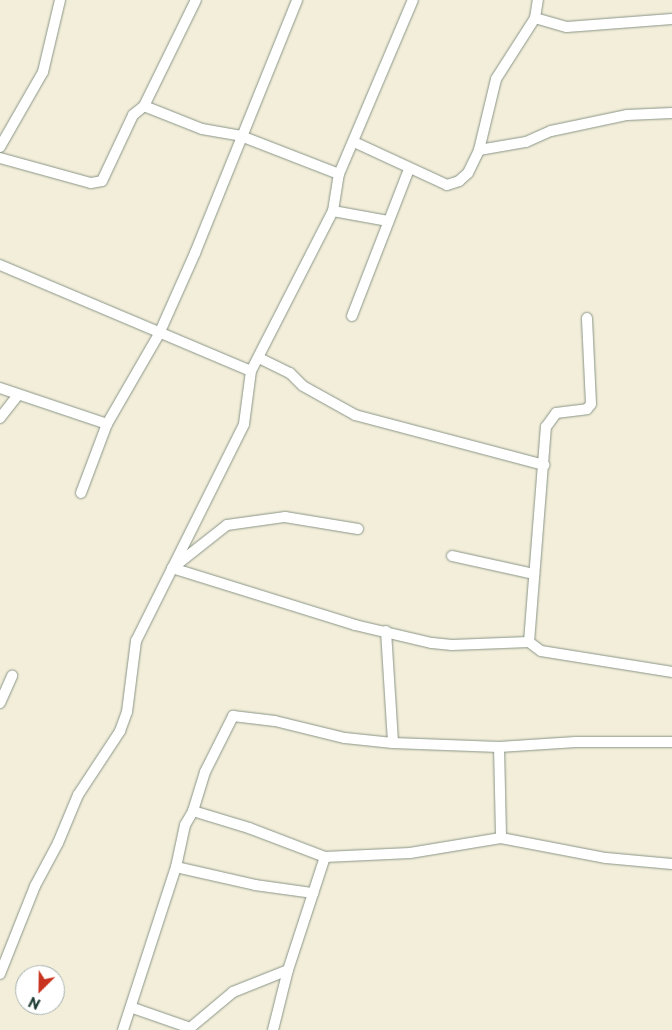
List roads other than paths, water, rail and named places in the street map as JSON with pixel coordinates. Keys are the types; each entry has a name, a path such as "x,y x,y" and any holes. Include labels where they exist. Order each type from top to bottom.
{"street":[{"path":"0,147 43,72 60,0"},
{"path":"0,158 91,183 102,181 133,115 144,106 196,0"},
{"path":"81,493 107,424 159,334 297,0"},
{"path":"0,974 35,886 58,843 78,795 120,731 127,712 136,641 244,424 251,371 333,211 339,174 413,0"},
{"path":"354,142 409,170 448,185 468,173 479,150 496,79 534,18 538,0"},
{"path":"534,18 567,27 672,19"},
{"path":"144,106 202,129 241,136 339,174"},
{"path":"479,150 526,142 551,131 627,115 672,113"},
{"path":"352,316 409,170"},
{"path":"333,211 388,221"},
{"path":"0,265 159,334 251,371"},
{"path":"530,642 546,427 549,419 556,413 587,409 591,404 587,318"},
{"path":"259,358 290,373 303,386 355,415 544,465"},
{"path":"0,388 107,424"},
{"path":"0,418 18,395"},
{"path":"172,568 227,525 285,517 358,529"},
{"path":"452,556 534,574"},
{"path":"172,568 269,600 386,631 452,645 530,642 541,650 672,672"},
{"path":"386,631 393,743"},
{"path":"0,703 12,676"},
{"path":"123,1030 133,1008 140,975 176,867 185,825 193,811 205,772 233,716 275,721 345,738 393,743 500,748 576,742 672,742"},
{"path":"500,748 501,838"},
{"path":"193,811 249,828 325,857 410,853 501,838 606,858 672,864"},
{"path":"273,1030 288,970 325,857"},
{"path":"176,867 255,885 313,893"},
{"path":"133,1008 190,1028 233,992 288,970"}]}
